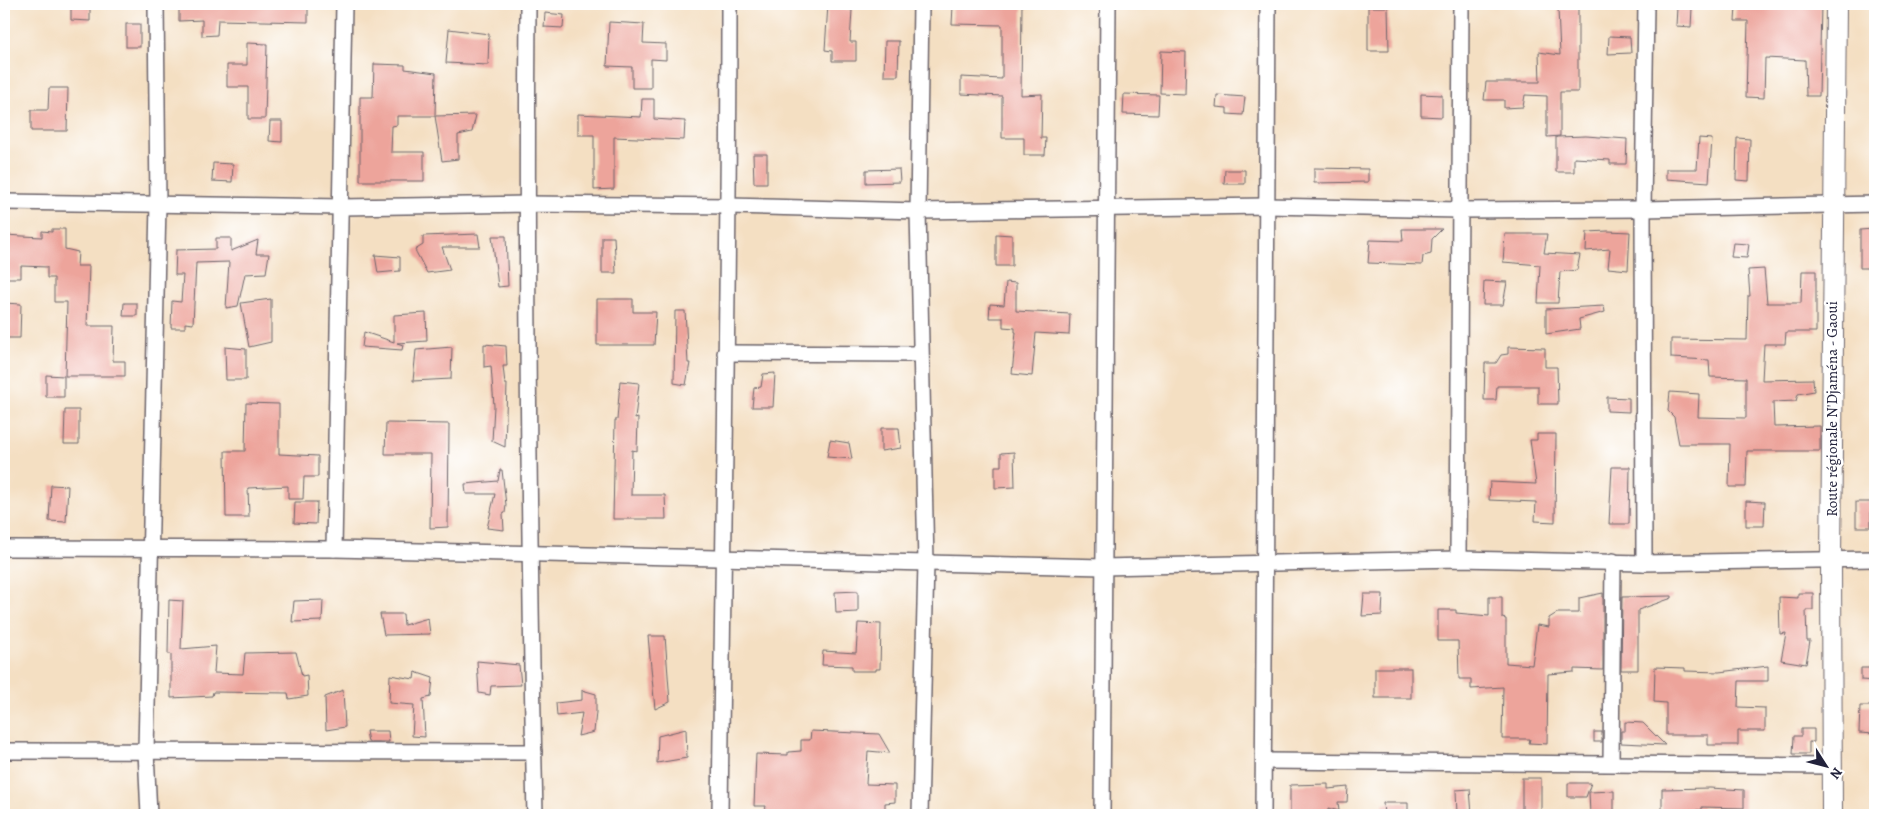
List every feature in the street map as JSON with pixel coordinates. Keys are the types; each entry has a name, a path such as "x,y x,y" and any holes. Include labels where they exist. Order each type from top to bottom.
{"street":[{"path":"149,815 146,751 158,204 156,4"},
{"path":"334,549 342,207 344,4"},
{"path":"528,4 526,204 529,553 535,815"},
{"path":"720,815 730,4"},
{"path":"920,815 926,563 918,211 921,4"},
{"path":"1102,815 1108,4"},
{"path":"1263,815 1268,4"},
{"path":"1458,559 1460,4"},
{"path":"1644,563 1643,209 1646,4"},
{"name":"Route régionale N'Djaména - Gaoui","path":"1832,815 1831,560 1836,4"},
{"path":"4,202 342,207 526,204 729,206 918,211 1267,206 1459,210 1643,209 1875,204"},
{"path":"725,353 920,354"},
{"path":"4,548 334,549 1103,567 1458,559 1644,563 1875,560"},
{"path":"1611,762 1613,561"},
{"path":"4,751 534,752"},
{"path":"1264,762 1611,762 1832,766"}],"building":[{"path":"71,4 90,4 90,21 71,20"},
{"path":"179,4 308,4 308,22 218,20 217,35 202,36 202,20 179,21"},
{"path":"828,4 846,4 845,9 852,10 850,42 856,42 856,61 832,61 832,51 825,50"},
{"path":"1003,4 1022,4 1021,95 1042,94 1041,138 1046,138 1045,155 1024,155 1024,138 1002,138 1002,96 961,94 961,77 1002,79 1002,25 952,24 953,6 1003,7"},
{"path":"1749,4 1821,5 1819,96 1806,96 1805,60 1765,58 1764,98 1746,97 1748,21 1735,21 1736,7 1748,8"},
{"path":"1368,7 1388,7 1389,51 1368,51"},
{"path":"1677,7 1692,8 1691,27 1676,26"},
{"path":"1578,8 1578,92 1560,92 1560,136 1547,137 1547,96 1525,95 1523,107 1504,108 1504,100 1484,100 1486,82 1540,82 1539,52 1560,55 1558,9"},
{"path":"545,13 564,15 563,28 544,27"},
{"path":"609,22 644,24 643,43 666,44 666,60 651,59 651,88 632,88 632,67 607,66"},
{"path":"126,24 140,24 140,47 126,47"},
{"path":"449,29 489,34 488,65 446,63"},
{"path":"1609,36 1630,37 1631,53 1608,54"},
{"path":"885,41 899,41 898,76 884,76"},
{"path":"247,43 267,44 265,119 248,119 248,87 227,87 227,65 247,65"},
{"path":"1161,51 1186,52 1185,94 1160,93"},
{"path":"374,64 405,65 405,69 436,73 435,116 397,116 397,125 392,126 391,152 424,152 424,181 360,181 360,97 373,97"},
{"path":"49,88 68,88 67,131 31,131 31,110 48,110"},
{"path":"1124,94 1159,95 1158,115 1123,114"},
{"path":"1421,94 1442,95 1442,117 1421,116"},
{"path":"1217,95 1245,97 1243,115 1227,114 1227,108 1216,107"},
{"path":"642,99 654,99 654,119 685,121 684,140 614,137 614,189 594,190 594,135 578,135 578,114 641,117"},
{"path":"476,115 472,132 458,135 458,159 442,161 435,116"},
{"path":"270,121 282,121 282,142 269,141"},
{"path":"1586,136 1627,139 1626,164 1610,164 1610,160 1574,158 1574,172 1556,172 1556,137"},
{"path":"1699,138 1712,139 1709,182 1666,179 1666,169 1697,169"},
{"path":"1737,138 1750,139 1749,181 1736,180"},
{"path":"753,154 767,154 767,183 754,183"},
{"path":"213,163 233,164 232,182 212,181"},
{"path":"1314,168 1368,169 1368,182 1314,183"},
{"path":"899,169 900,182 866,183 866,170"},
{"path":"1225,170 1245,170 1245,184 1224,184"},
{"path":"52,229 65,229 65,249 78,252 77,266 89,266 87,326 114,326 113,361 125,361 125,376 65,376 67,302 54,302 54,278 47,278 47,267 21,266 21,278 4,278 4,235 42,237 42,231 52,232"},
{"path":"1402,229 1442,229 1432,239 1431,254 1423,256 1422,265 1368,263 1370,240 1403,241"},
{"path":"1873,229 1873,268 1860,268 1860,230"},
{"path":"1587,232 1630,232 1628,270 1608,268 1610,249 1586,251"},
{"path":"478,234 480,247 442,247 450,270 427,273 415,250 423,245 423,236"},
{"path":"996,234 1012,235 1012,266 996,266"},
{"path":"1505,234 1547,234 1544,253 1580,255 1577,270 1560,272 1558,303 1538,303 1540,265 1503,262"},
{"path":"492,236 506,236 508,286 498,287"},
{"path":"602,237 614,237 616,273 602,273"},
{"path":"216,238 231,238 231,251 258,240 256,254 269,254 266,273 245,274 238,306 226,308 229,262 196,263 193,324 185,323 185,328 171,328 172,301 181,302 183,275 175,275 176,250 216,249"},
{"path":"1733,243 1749,244 1747,258 1731,257"},
{"path":"375,255 400,257 400,271 378,273"},
{"path":"1764,269 1767,303 1801,303 1802,271 1816,271 1816,332 1786,332 1785,344 1764,344 1762,380 1813,379 1814,391 1798,394 1796,401 1773,402 1774,427 1820,426 1820,451 1747,451 1746,487 1729,487 1730,444 1679,444 1674,417 1668,411 1670,392 1699,394 1698,417 1746,418 1746,378 1710,377 1709,360 1671,358 1671,339 1747,340 1748,296 1750,296 1748,270"},
{"path":"1484,281 1507,282 1503,305 1483,305"},
{"path":"1006,282 1016,283 1016,311 1070,314 1069,335 1036,333 1032,376 1012,374 1015,328 1003,327 1003,318 989,318 990,304 1004,305"},
{"path":"271,299 271,342 249,347 241,303"},
{"path":"597,299 633,299 633,312 656,312 654,345 597,345"},
{"path":"4,303 21,304 20,338 4,338"},
{"path":"124,303 137,303 137,316 123,316"},
{"path":"1604,306 1605,312 1579,319 1580,329 1546,334 1546,309"},
{"path":"675,311 685,311 688,363 690,363 686,385 674,383"},
{"path":"426,313 427,341 397,343 403,345 402,350 362,347 364,332 394,342 394,315"},
{"path":"484,344 506,346 507,366 503,366 505,384 507,384 505,447 492,441 494,406 491,366 484,367"},
{"path":"225,347 246,349 246,380 226,380"},
{"path":"452,347 451,379 413,381 416,350"},
{"path":"1508,347 1545,348 1545,367 1557,367 1558,404 1538,404 1538,386 1497,386 1496,400 1484,400 1485,363 1496,363 1501,355 1508,354"},
{"path":"775,373 773,407 752,407 754,388 761,387 763,374"},
{"path":"46,375 64,376 64,397 46,397"},
{"path":"620,381 639,383 635,419 638,418 637,451 632,450 631,495 665,495 666,519 613,519 615,420 617,420"},
{"path":"1607,397 1629,398 1629,412 1607,411"},
{"path":"246,403 279,404 279,454 318,456 318,477 304,477 303,499 288,499 288,486 248,488 249,517 226,517 225,451 245,451"},
{"path":"65,410 79,410 79,444 64,444"},
{"path":"386,423 449,424 448,527 430,528 431,454 385,454"},
{"path":"881,428 899,428 901,448 881,451"},
{"path":"1537,434 1556,434 1555,522 1535,521 1536,502 1489,500 1490,482 1536,484 1530,440 1537,440"},
{"path":"830,440 849,443 852,459 827,457"},
{"path":"1014,452 1015,487 995,488 995,466 1001,466 1001,453"},
{"path":"1612,467 1630,467 1629,524 1609,524"},
{"path":"500,470 502,470 506,505 505,513 503,514 504,530 487,528 495,494 466,494 465,484 498,481"},
{"path":"51,485 68,486 66,522 49,521"},
{"path":"1746,501 1765,502 1764,526 1746,526"},
{"path":"295,502 317,502 316,524 294,523"},
{"path":"1856,502 1871,502 1871,527 1856,527"},
{"path":"858,591 858,612 836,613 835,592"},
{"path":"1603,593 1603,670 1574,669 1574,672 1548,674 1547,744 1529,743 1530,739 1502,739 1503,687 1471,689 1471,679 1459,679 1458,641 1438,641 1438,610 1456,610 1456,613 1489,616 1489,597 1502,597 1502,618 1506,619 1506,663 1532,665 1537,625 1549,627 1549,618 1557,613 1579,613 1579,598"},
{"path":"1798,593 1813,593 1813,610 1806,610 1807,641 1810,641 1806,664 1781,660 1786,633 1780,634 1779,597 1798,598"},
{"path":"1364,594 1383,594 1382,615 1362,616"},
{"path":"1672,596 1672,598 1638,610 1638,670 1621,670 1622,597"},
{"path":"169,600 183,601 181,649 216,646 214,673 243,674 245,653 296,652 302,676 307,675 308,696 289,699 288,693 213,692 212,696 171,698 171,654 168,654"},
{"path":"323,600 322,621 292,622 294,601"},
{"path":"380,614 403,614 404,625 428,618 430,634 384,635"},
{"path":"858,623 881,624 880,669 876,669 876,671 852,671 852,666 822,665 823,651 856,653"},
{"path":"648,636 665,636 670,702 655,709"},
{"path":"477,661 519,665 521,685 491,686 490,695 479,693"},
{"path":"1768,666 1768,681 1739,681 1738,707 1765,708 1765,731 1738,731 1738,745 1708,745 1708,735 1666,735 1666,703 1654,702 1655,667 1685,668 1685,671 1719,672"},
{"path":"1375,668 1411,668 1411,698 1375,698"},
{"path":"1861,668 1875,668 1875,681 1861,680"},
{"path":"415,672 433,678 431,697 423,699 425,737 412,736 414,705 389,703 390,675 414,679"},
{"path":"343,690 345,727 326,730 325,697"},
{"path":"582,690 596,694 596,712 594,732 578,736 582,713 557,716 556,703 582,700"},
{"path":"1860,706 1875,706 1875,734 1859,733"},
{"path":"1625,722 1643,723 1665,745 1621,743 1621,731 1625,731"},
{"path":"686,729 687,758 657,763 658,736"},
{"path":"1801,729 1814,729 1814,742 1809,742 1809,754 1793,754 1794,736 1801,736"},
{"path":"366,731 388,731 389,742 368,742"},
{"path":"811,731 879,734 890,753 868,751 866,784 895,785 895,802 885,803 885,815 764,815 766,806 754,806 756,754 788,755 788,752 801,751 801,740 810,740"},
{"path":"1594,732 1602,732 1602,742 1594,742"},
{"path":"1522,778 1541,778 1541,815 1522,815"},
{"path":"1568,783 1591,783 1586,797 1568,797"},
{"path":"1328,784 1328,789 1348,787 1347,802 1338,802 1339,811 1328,808 1328,815 1290,815 1290,785"},
{"path":"1710,788 1744,790 1744,808 1702,807 1702,810 1696,810 1696,815 1679,815 1679,810 1662,810 1662,789"},
{"path":"1470,789 1472,815 1457,815 1456,790"},
{"path":"1614,791 1614,815 1590,815 1589,792"},
{"path":"1383,803 1408,803 1408,815 1384,815"}]}
